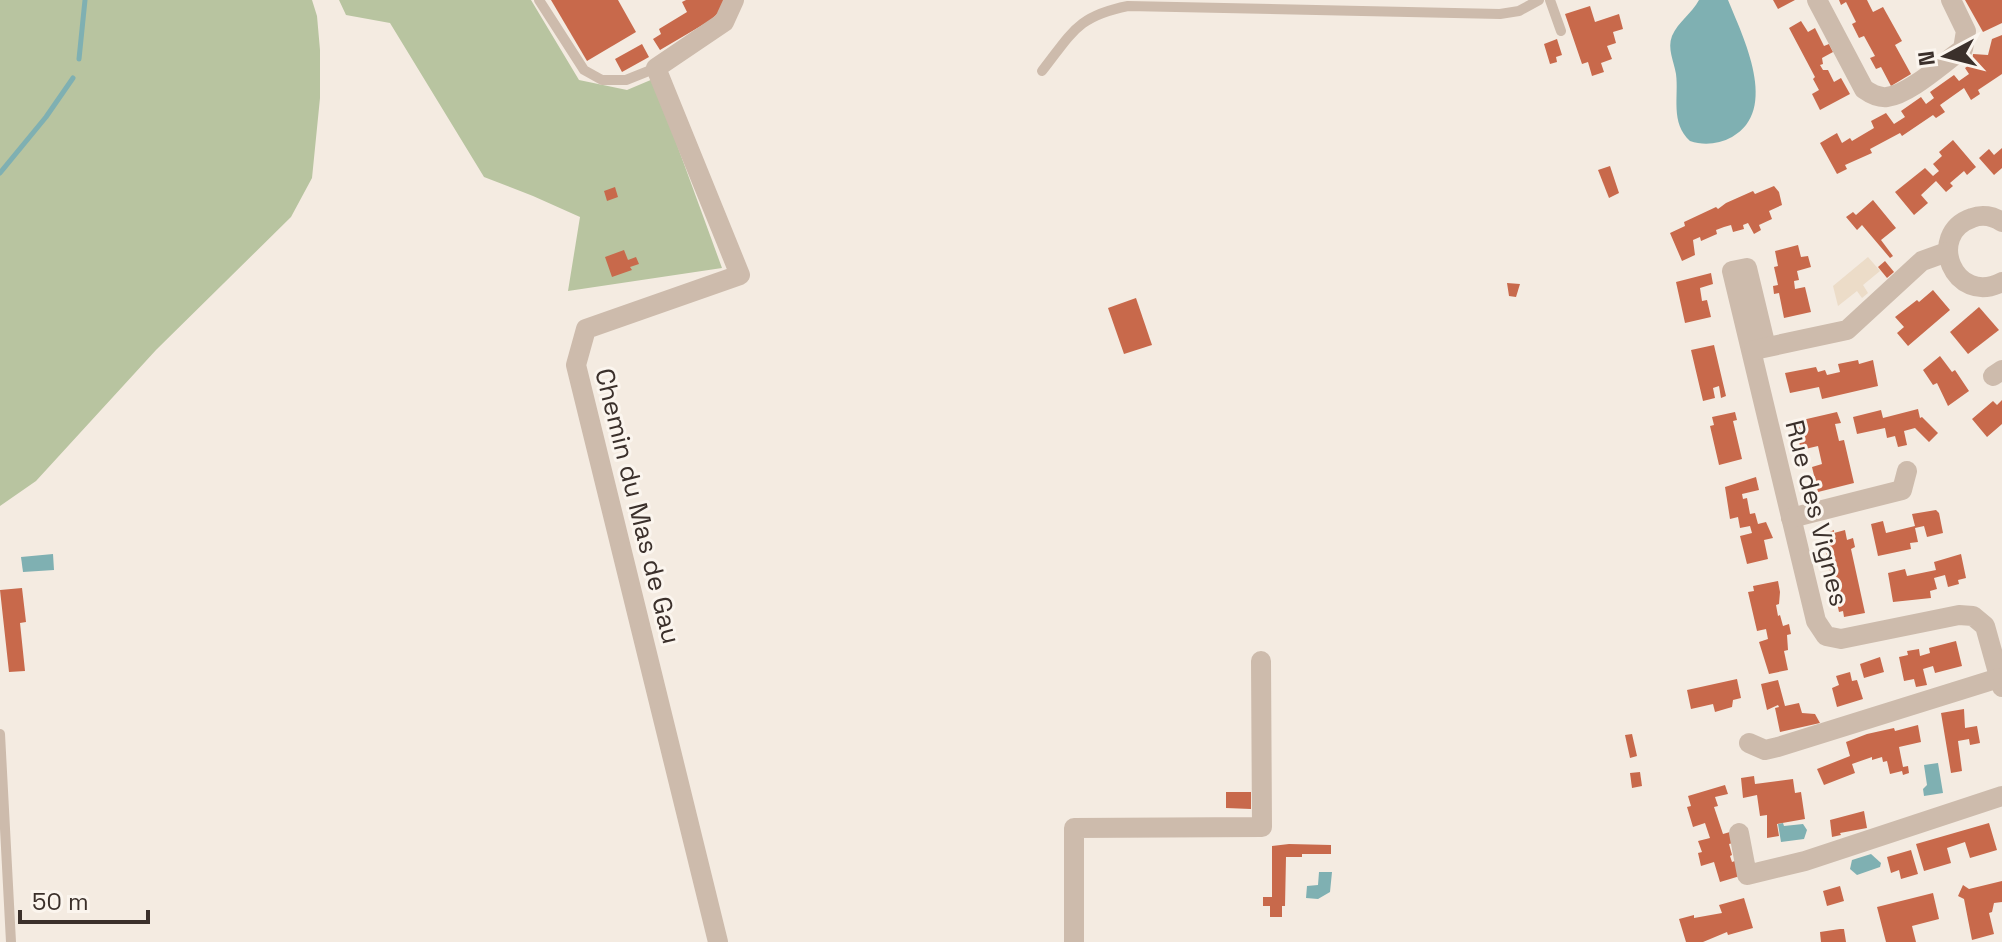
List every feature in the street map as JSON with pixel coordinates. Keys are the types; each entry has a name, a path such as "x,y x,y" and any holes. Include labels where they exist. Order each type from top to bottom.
{"street":[{"path":"656,68 724,22 734,0"},
{"path":"1817,0 1864,89 1884,98 1899,94 1963,49 1966,31 1951,0"},
{"name":"Chemin du Mas de Gau","path":"656,68 740,275 586,329 576,365 718,942"},
{"path":"2002,222 1986,216 1963,222 1949,240 1947,252 1950,264 1964,282 1987,287 2002,282"},
{"name":"Rue des Vignes","path":"1947,252 1922,261 1847,330 1758,349 1791,518 1816,621 1826,636 1841,639 1959,615 1973,616 1985,626 2001,683"},
{"path":"1791,518 1902,490 1907,471"},
{"path":"1074,942 1074,828 1262,827 1261,661"},
{"path":"1749,743 1765,750 1778,747 2001,683"},
{"path":"1739,833 1747,875 1805,861 2002,796"}],"lane":[{"path":"539,0 584,70 602,80 626,80 656,68"},
{"path":"1042,71 1080,24 1100,12 1128,6 1500,14 1519,11 1539,0"},
{"path":"1550,0 1561,31"},
{"path":"0,734 11,942"}],"green space":[{"path":"0,0 312,0 317,16 320,50 320,98 312,178 291,217 156,350 36,481 0,506"},
{"path":"339,0 531,0 579,80 627,90 653,79 722,268 568,291 580,217 484,177 390,23 346,15"}],"shaded area":[{"path":"1868,257 1880,271 1863,285 1868,293 1862,298 1857,291 1838,306 1833,286"}],"water":[{"path":"1699,0 1728,0 1749,52 1756,92 1754,109 1746,125 1732,137 1711,144 1690,141 1680,126 1671,50 1675,31"},
{"path":"53,554 54,570 23,572 21,557"},
{"path":"1938,763 1943,793 1924,796 1923,789 1927,785 1924,765"},
{"path":"1783,823 1784,826 1803,824 1807,830 1804,839 1781,842 1778,824"},
{"path":"1871,854 1881,863 1880,867 1857,875 1850,869 1852,860"},
{"path":"1319,872 1332,872 1330,892 1318,899 1306,898 1307,886 1318,885"}],"building":[{"path":"551,0 618,0 636,32 587,61"},
{"path":"725,0 711,20 660,50 653,39 661,34 659,29 687,12 682,2"},
{"path":"1773,0 1795,0 1778,9"},
{"path":"1839,0 1867,0 1873,12 1883,7 1902,41 1895,45 1911,74 1891,86 1881,67 1876,69 1870,58 1875,56 1864,36 1859,38 1852,24 1856,22 1846,2 1841,5"},
{"path":"1965,0 2002,0 2002,23 1983,32"},
{"path":"1590,6 1595,22 1619,14 1623,29 1613,32 1616,43 1607,46 1612,59 1601,63 1604,72 1592,76 1588,62 1582,64 1565,14"},
{"path":"1801,21 1808,32 1815,28 1824,46 1829,44 1833,52 1822,58 1823,64 1820,65 1823,70 1828,70 1834,82 1841,78 1850,94 1820,110 1812,94 1819,90 1813,79 1815,77 1789,28"},
{"path":"2002,35 2002,74 1978,90 1980,94 1971,100 1964,88 1940,105 1945,112 1936,118 1933,115 1902,136 1900,133 1870,149 1872,153 1845,165 1847,169 1837,174 1820,143 1837,133 1842,143 1850,138 1852,141 1874,128 1871,121 1886,113 1894,124 1905,117 1901,111 1921,97 1926,104 1934,98 1930,92 1954,75 1959,81 1969,74 1965,68 1972,63 1973,54 1988,55 1992,39"},
{"path":"1557,39 1562,55 1556,57 1557,62 1550,64 1544,44"},
{"path":"642,44 649,57 622,72 615,59"},
{"path":"1953,140 1976,167 1967,175 1964,171 1950,183 1953,186 1946,192 1936,181 1921,195 1928,203 1914,215 1895,192 1925,168 1933,176 1939,171 1933,164 1942,156 1939,152"},
{"path":"2002,148 2002,168 1994,175 1979,158 1989,149 1994,155"},
{"path":"1610,166 1619,193 1609,198 1598,170"},
{"path":"1774,186 1782,205 1769,211 1772,219 1759,225 1761,230 1754,234 1748,223 1743,225 1744,229 1733,232 1731,225 1716,230 1717,234 1701,241 1700,237 1693,240 1695,255 1682,261 1670,233 1685,226 1684,222 1716,207 1718,209 1753,191 1755,194"},
{"path":"615,187 618,197 607,201 604,191"},
{"path":"1873,200 1896,228 1881,240 1893,256 1890,258 1862,225 1857,230 1846,217 1853,212 1856,215"},
{"path":"1798,245 1801,257 1808,256 1811,267 1797,271 1799,280 1794,281 1795,289 1805,287 1811,312 1784,318 1779,293 1774,294 1773,286 1778,285 1774,267 1778,266 1775,251"},
{"path":"624,250 628,260 636,257 639,264 612,277 605,257"},
{"path":"1885,261 1894,272 1887,278 1878,267"},
{"path":"1711,273 1713,284 1700,288 1702,301 1707,300 1711,317 1685,323 1676,282"},
{"path":"1507,283 1520,284 1516,297 1509,296"},
{"path":"1933,290 1950,310 1908,346 1897,333 1904,327 1895,317"},
{"path":"1136,298 1152,345 1124,354 1108,308"},
{"path":"1979,307 1999,330 1968,354 1950,332"},
{"path":"1714,345 1726,396 1721,398 1719,386 1713,388 1715,398 1703,401 1691,350"},
{"path":"1940,356 1952,372 1955,370 1969,391 1948,406 1937,383 1933,385 1923,370"},
{"path":"1858,360 1859,364 1873,360 1878,386 1822,399 1819,387 1790,393 1785,373 1816,367 1818,372 1825,370 1827,375 1840,372 1838,364"},
{"path":"2002,400 2002,424 1987,437 1972,419 1993,401 1997,405"},
{"path":"1918,409 1920,418 1938,433 1929,442 1915,428 1904,431 1907,445 1898,447 1895,436 1887,438 1885,428 1857,434 1853,417 1881,410 1883,418"},
{"path":"1735,412 1737,420 1733,421 1742,459 1719,465 1710,426 1714,425 1712,417"},
{"path":"1837,412 1841,423 1835,424 1839,441 1844,440 1854,483 1818,492 1812,467 1822,464 1818,446 1801,450 1798,421"},
{"path":"1756,477 1759,490 1742,494 1743,499 1747,498 1750,514 1755,513 1758,524 1766,522 1773,538 1764,540 1768,559 1747,564 1740,536 1752,533 1750,526 1740,528 1738,517 1730,519 1725,487"},
{"path":"1936,510 1943,533 1927,537 1924,526 1915,528 1918,542 1910,543 1911,549 1878,556 1871,524 1883,521 1886,533 1915,526 1912,514"},
{"path":"1834,530 1834,533 1845,530 1847,540 1853,538 1855,547 1851,549 1865,613 1844,617 1843,611 1839,612 1822,535"},
{"path":"1961,554 1966,578 1958,580 1959,584 1948,587 1945,575 1934,578 1937,589 1930,591 1931,598 1893,602 1888,573 1905,569 1907,576 1936,570 1934,562"},
{"path":"1778,581 1778,616 1783,626 1789,624 1791,634 1787,635 1788,650 1784,651 1788,670 1769,674 1759,642 1768,639 1766,629 1757,631 1748,592 1754,591 1753,586"},
{"path":"22,588 26,622 20,623 25,671 9,672 0,590"},
{"path":"1956,641 1962,666 1935,673 1933,666 1923,669 1927,685 1916,687 1914,679 1904,681 1899,657 1908,655 1907,651 1919,649 1920,656 1930,653 1929,648"},
{"path":"1880,657 1884,672 1864,678 1860,664"},
{"path":"1850,672 1852,681 1857,680 1863,699 1837,707 1832,688 1839,685 1836,676"},
{"path":"1737,679 1741,698 1733,700 1732,707 1715,712 1713,704 1691,709 1687,690"},
{"path":"1778,680 1785,706 1799,703 1802,713 1815,714 1820,723 1780,732 1775,708 1779,707 1778,705 1767,710 1761,684"},
{"path":"1964,709 1965,728 1977,726 1980,743 1970,745 1969,739 1958,741 1962,771 1951,773 1941,713"},
{"path":"1918,725 1921,742 1899,747 1903,767 1908,766 1909,773 1890,774 1887,761 1883,762 1882,757 1872,760 1872,757 1852,764 1855,773 1824,785 1817,769 1850,756 1846,742 1867,734"},
{"path":"1632,734 1637,756 1630,758 1625,735"},
{"path":"1640,772 1642,786 1632,788 1630,773"},
{"path":"1754,776 1755,784 1793,779 1795,793 1801,792 1805,819 1777,824 1779,836 1767,838 1767,815 1760,816 1757,795 1743,798 1741,778"},
{"path":"1725,785 1728,794 1715,797 1718,806 1714,807 1723,834 1730,832 1733,843 1729,844 1730,856 1740,876 1720,882 1714,862 1701,866 1698,853 1702,852 1698,841 1710,838 1705,823 1693,827 1687,807 1691,806 1688,796"},
{"path":"1226,792 1251,792 1251,809 1226,808"},
{"path":"1864,811 1867,828 1832,837 1830,820"},
{"path":"1989,823 1997,850 1970,858 1965,842 1947,848 1951,863 1924,871 1916,844"},
{"path":"1331,845 1331,854 1286,857 1285,906 1282,906 1282,917 1270,917 1270,906 1263,906 1263,897 1272,897 1272,846"},
{"path":"1911,850 1918,874 1901,879 1899,870 1891,873 1887,857"},
{"path":"2002,881 2002,902 1994,903 1989,913 1994,934 1972,940 1964,899 1958,896 1963,885 1969,889"},
{"path":"1840,886 1844,901 1827,906 1823,891"},
{"path":"1933,893 1939,919 1912,926 1916,942 1886,942 1877,907"},
{"path":"1744,898 1753,928 1728,935 1727,932 1703,942 1686,942 1679,919 1722,913 1719,905"},
{"path":"1844,929 1846,942 1821,942 1820,932"}],"waterway":[{"path":"79,59 85,0"},
{"path":"0,173 73,78"}]}
